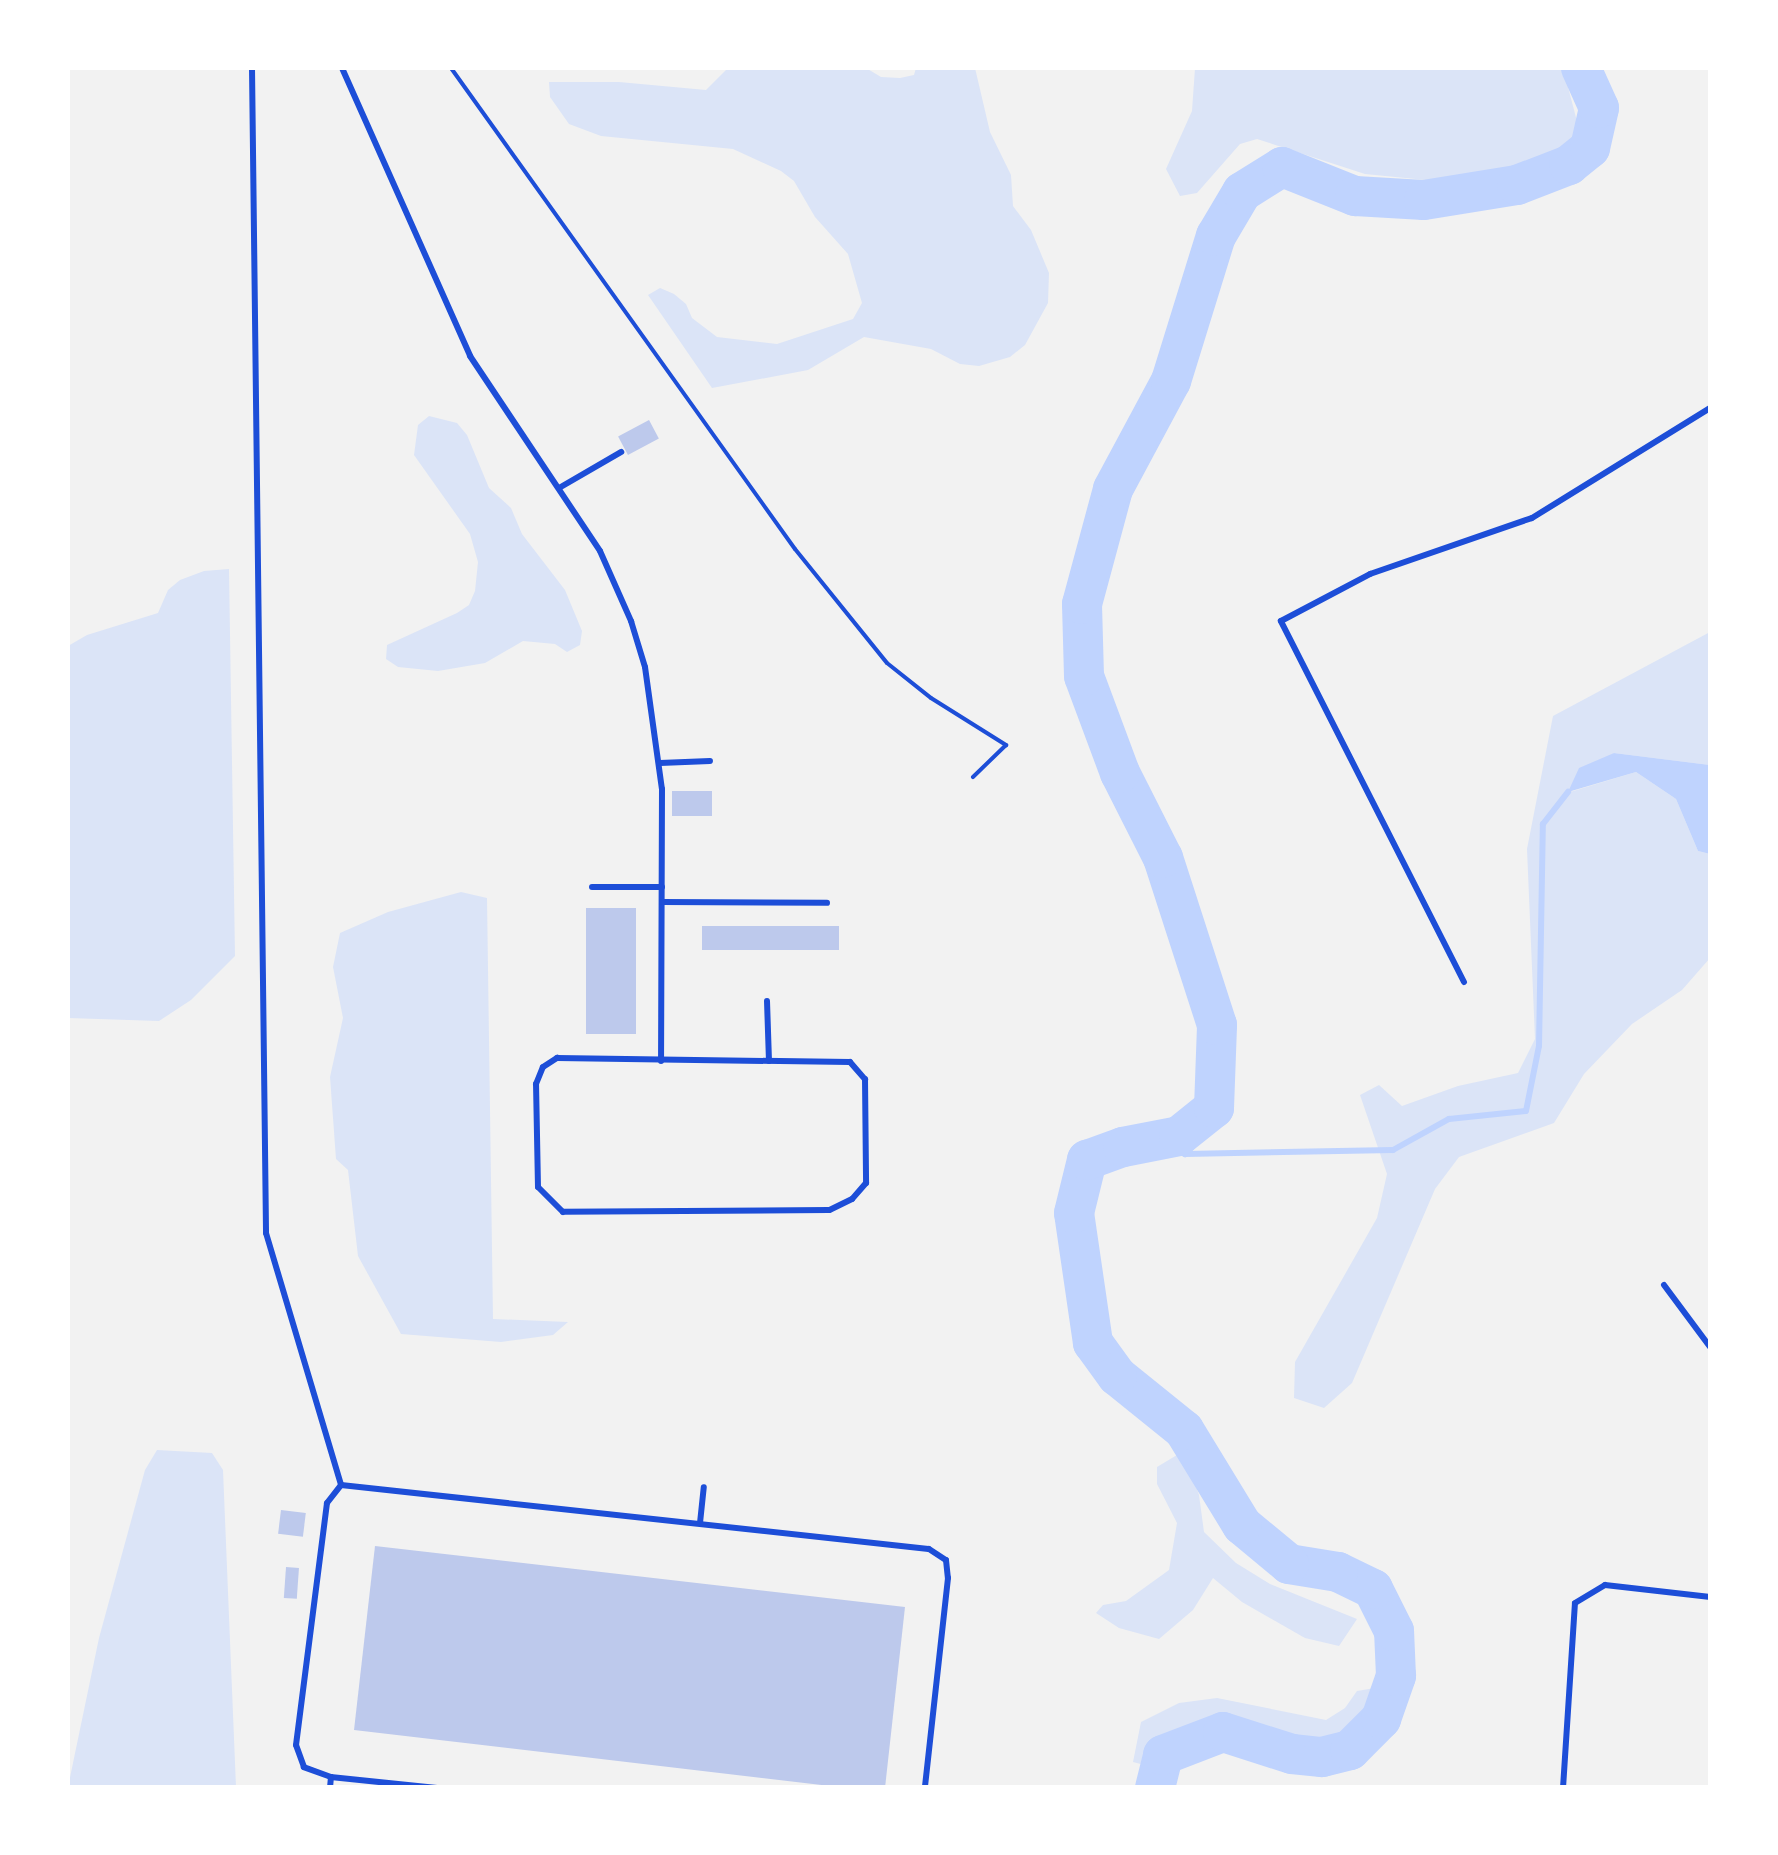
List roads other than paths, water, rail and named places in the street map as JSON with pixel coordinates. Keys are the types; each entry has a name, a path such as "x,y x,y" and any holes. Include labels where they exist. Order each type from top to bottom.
{"lane":[{"path":"252,68 266,1233 342,1486"},
{"path":"342,68 470,356 600,551 631,620 644,667 660,763 661,1061"},
{"path":"1464,982 1281,620 1370,574 1532,518 1710,408"},
{"path":"560,488 621,452"},
{"path":"660,763 710,760"},
{"path":"592,887 662,887"},
{"path":"662,902 827,903"},
{"path":"767,1001 768,1061"},
{"path":"557,1058 768,1061 850,1062 865,1079 866,1183 852,1200 829,1210 562,1212 538,1187 536,1084 543,1067 557,1058"},
{"path":"1664,1285 1710,1347"},
{"path":"342,1486 929,1549 946,1560 948,1578 925,1788"},
{"path":"342,1486 327,1502 296,1745 304,1767 331,1776 437,1788"},
{"path":"700,1523 704,1488"},
{"path":"1563,1788 1575,1603 1605,1586 1710,1596"},
{"path":"330,1788 331,1776"}],"water":[{"path":"1614,753 1710,765 1710,854 1698,851 1676,799 1636,772 1568,792 1579,768"}],"waterway":[{"path":"1155,1788 1163,1755 1223,1732 1292,1754 1322,1757 1350,1750 1381,1719 1396,1676 1394,1631 1373,1589 1338,1572 1289,1564 1242,1525 1184,1430 1117,1376 1093,1343 1074,1213 1087,1160 1123,1147 1179,1136 1214,1108 1217,1025 1163,858 1120,773 1084,676 1082,604 1113,489 1171,381 1216,236 1242,192 1282,167 1355,196 1424,200 1517,185 1569,165 1590,148 1599,108 1581,68"},
{"path":"1164,1139 1185,1154 1393,1150 1449,1119 1526,1111 1539,1046 1543,824 1568,792"}]}
